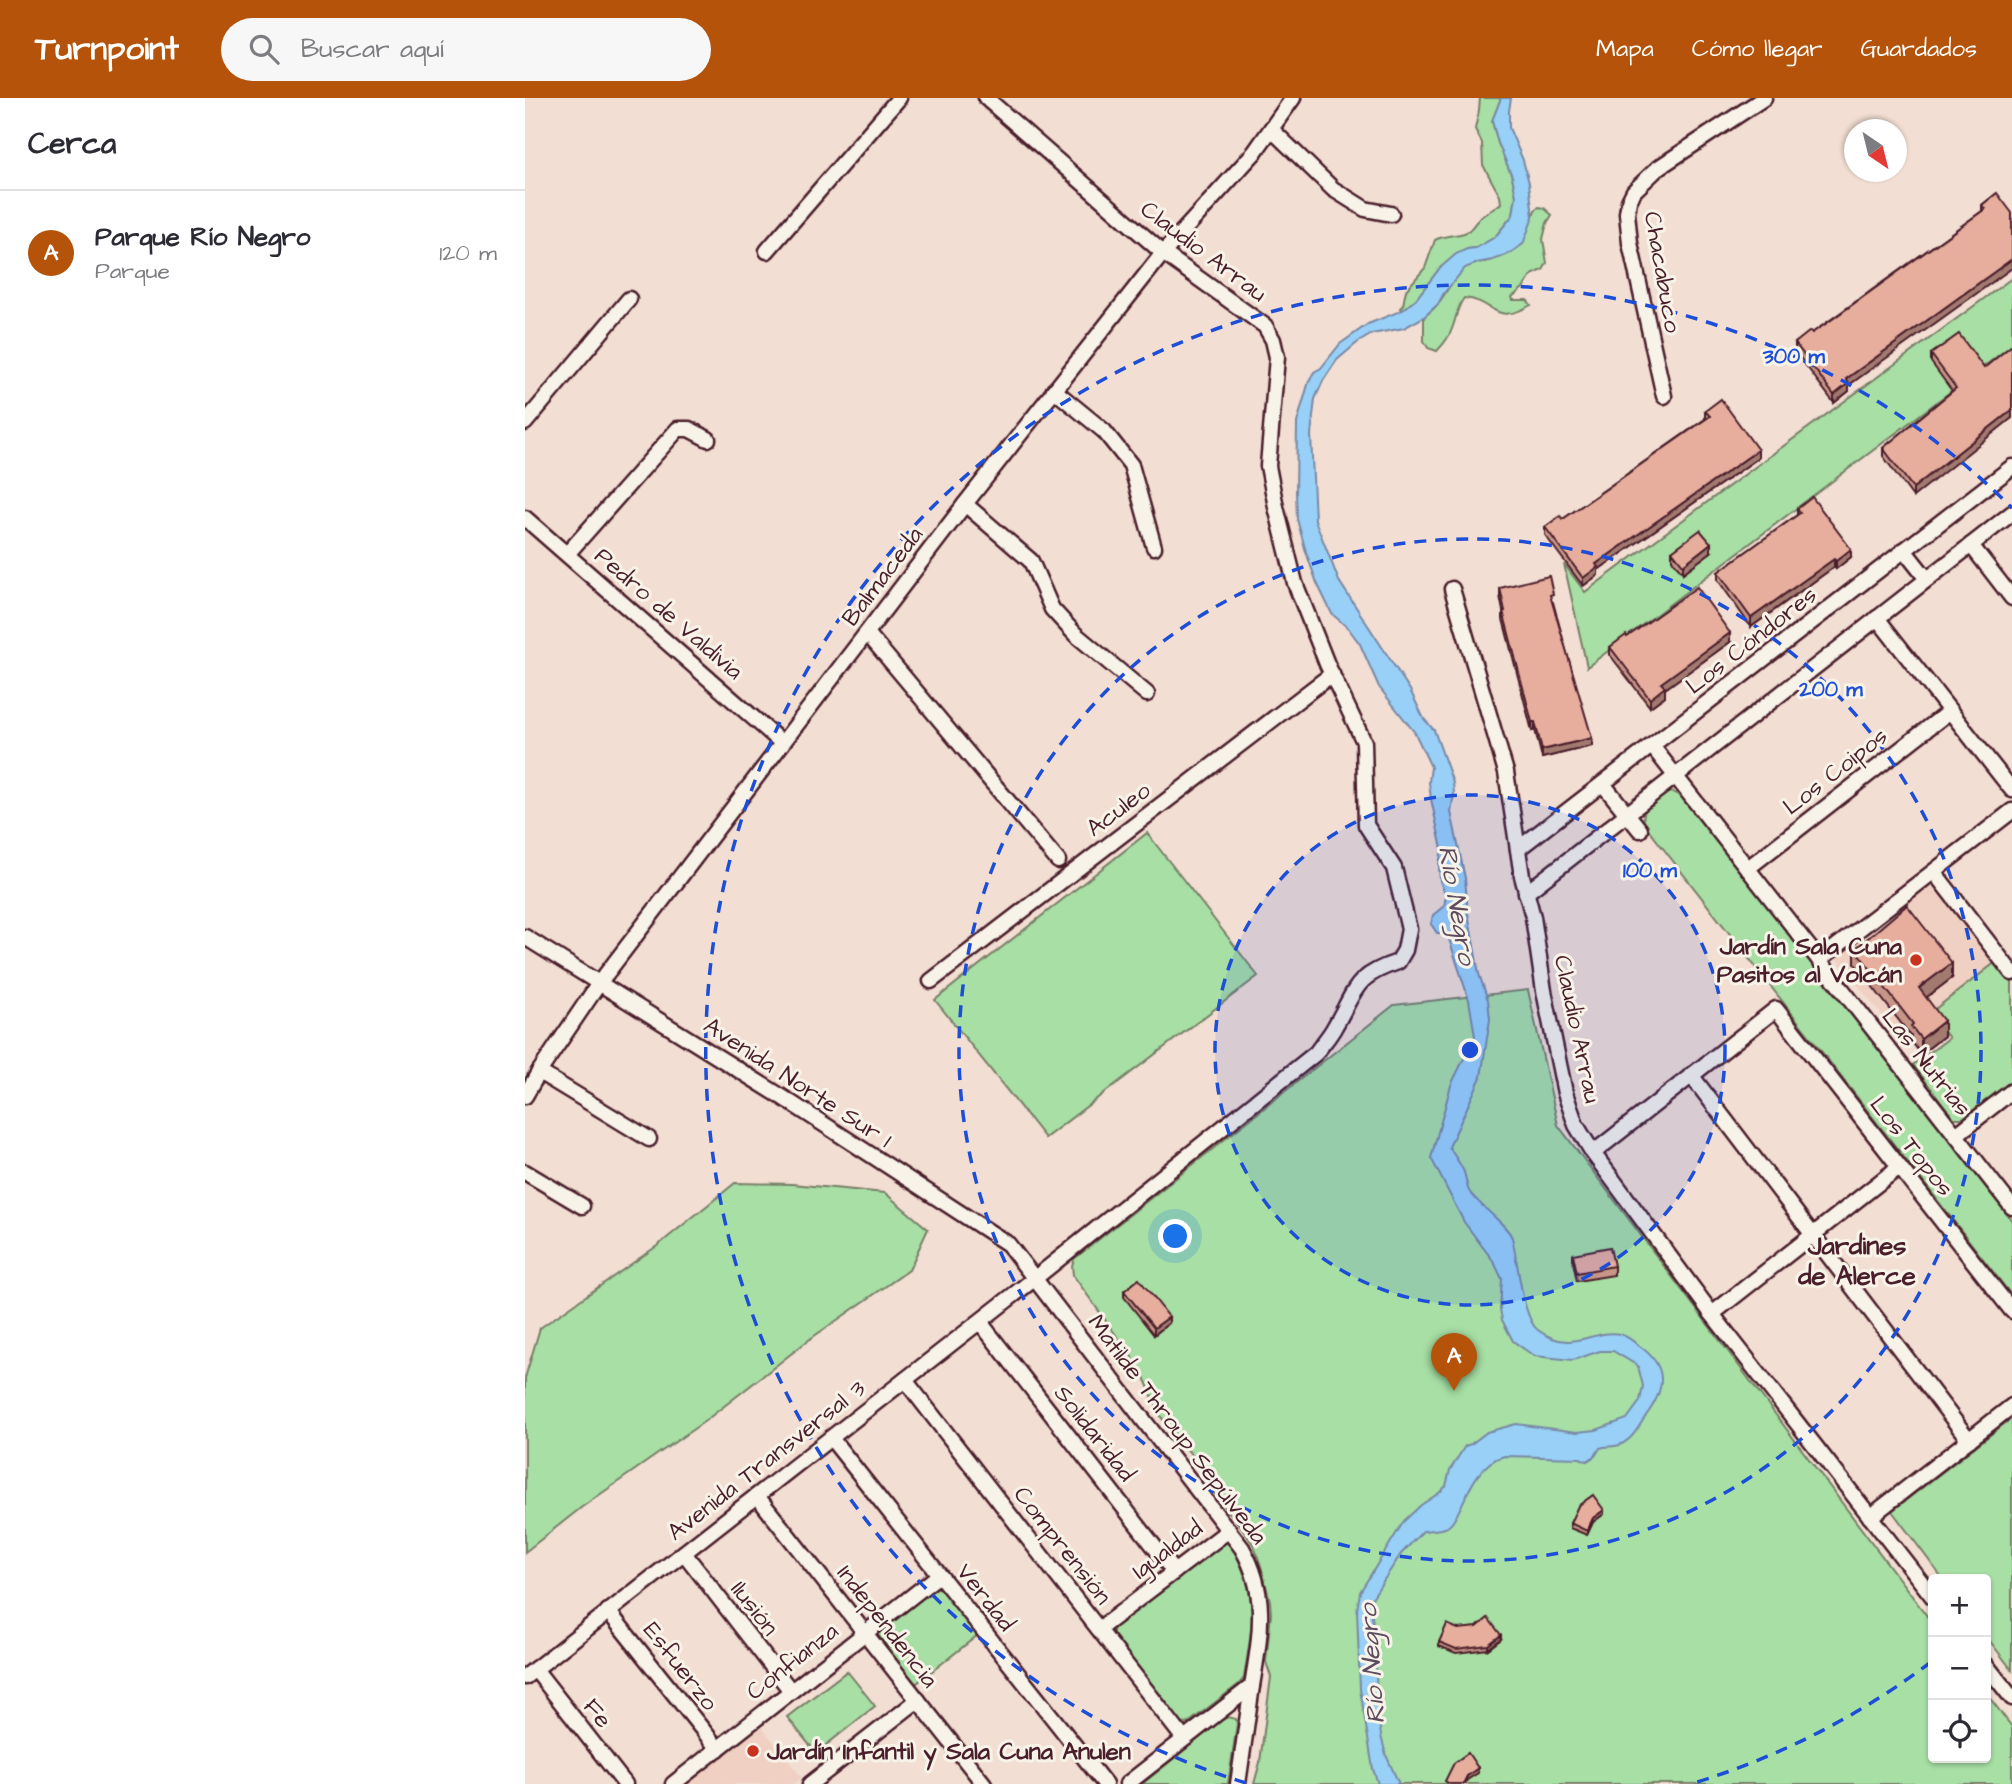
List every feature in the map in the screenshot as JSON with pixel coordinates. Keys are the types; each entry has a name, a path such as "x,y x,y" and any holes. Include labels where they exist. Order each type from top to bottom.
{"street":[{"path":"767,251 898,98"},
{"name":"Claudio Arrau","path":"986,98 1163,253 1265,326 1277,357 1269,466 1276,507 1295,583 1332,674 1364,741 1366,825 1394,868 1409,929"},
{"name":"Balmaceda","path":"525,1096 600,982 965,504 1163,253 1254,153 1293,98"},
{"name":"Chacabuco","path":"1664,396 1630,243 1627,213 1629,201 1658,168 1764,98"},
{"path":"1271,129 1333,189 1365,209 1391,214"},
{"path":"525,423 629,299"},
{"path":"1054,390 1104,431 1131,465 1154,547"},
{"path":"567,554 678,429 689,429 708,439"},
{"name":"Los Cóndores","path":"1518,849 2012,467"},
{"path":"965,504 1031,561 1052,608 1075,634 1147,694"},
{"path":"1526,893 2012,513"},
{"name":"Pedro de Valdivia","path":"526,522 567,554 782,743"},
{"path":"1971,545 2012,598"},
{"path":"1904,551 1927,579"},
{"name":"Claudio Arrau","path":"1451,589 1506,772 1546,1005 1565,1093 1576,1125 1593,1153 1712,1314 1928,1591"},
{"path":"1878,618 2012,790"},
{"path":"867,633 1058,861"},
{"name":"Aculeo","path":"932,981 1332,674"},
{"name":"Los Coipos","path":"1748,868 1950,711"},
{"name":"Las Nutrias","path":"1652,746 2012,1207"},
{"path":"1603,783 1640,830"},
{"path":"1819,960 2012,811"},
{"path":"1934,872 2012,973"},
{"name":"Avenida Transversal 3","path":"530,1673 1034,1279 1316,1053 1335,1027 1360,982 1378,968 1398,962 1405,950 1409,929"},
{"name":"Avenida Norte Sur 1","path":"525,937 782,1097 1008,1244 1034,1279"},
{"name":"Los Topos","path":"1691,1076 1776,1009 2012,1311"},
{"path":"539,1072 649,1139"},
{"path":"1593,1153 1691,1076 1969,1440"},
{"path":"1955,1135 2012,1091"},
{"path":"1712,1314 1899,1167"},
{"path":"525,1172 582,1206"},
{"name":"Matilde Throup Sepúlveda","path":"1034,1279 1248,1558 1259,1591 1261,1621 1238,1784"},
{"name":"Solidaridad","path":"980,1321 1174,1572"},
{"name":"Comprensión","path":"905,1380 1185,1739"},
{"path":"1870,1517 2012,1406"},
{"name":"Verdad","path":"831,1438 1105,1784"},
{"name":"Independencia","path":"757,1496 980,1779"},
{"name":"Igualdad","path":"1099,1629 1229,1530"},
{"name":"Ilusión","path":"684,1553 792,1691"},
{"name":"Confianza","path":"673,1784 939,1575"},
{"name":"Esfuerzo","path":"608,1611 717,1749"},
{"path":"1991,1671 2012,1698"},
{"name":"Fe","path":"530,1673 625,1784"},
{"path":"1126,1784 1252,1686"},
{"path":"810,1784 918,1700"},
{"path":"963,1784 980,1779"}],"shaded area":[{"name":"Jardín Sala Cuna Pasitos al Volcán","path":"1928,886 1939,888 1996,962 1899,1036 1835,957"},
{"name":"Jardín Infantil y Sala Cuna Anulen","path":"759,1724 802,1778 794,1784 684,1784"}],"green space":[{"path":"1480,98 1501,98 1492,121 1512,176 1516,196 1513,215 1495,237 1476,248 1467,249 1440,268 1416,299 1403,310 1400,308 1406,290 1425,268 1435,240 1470,230 1482,216 1501,203 1483,165 1482,143 1475,129"},
{"path":"1539,207 1552,215 1543,239 1547,263 1543,270 1532,275 1512,297 1513,300 1527,300 1531,305 1509,314 1464,298 1444,343 1437,351 1428,348 1424,341 1424,317 1440,301 1457,275 1473,264 1510,253 1521,242 1535,210"},
{"path":"2012,278 2012,345 1587,667 1564,564 1585,592"},
{"path":"1672,792 1681,796 2012,1221 2012,1296 1645,825 1644,813 1650,803"},
{"path":"1147,833 1258,976 1045,1138 935,1000"},
{"path":"1996,962 2012,982 2012,1081 1963,1118 1954,1118 1913,1065 1949,1038 1930,1013"},
{"path":"1528,990 1558,1125 1928,1617 1928,1763 1991,1763 1991,1700 2012,1727 2012,1784 1254,1784 1260,1762 1271,1677 1266,1662 1271,1614 1270,1601 1254,1546 1209,1487 1210,1478 1161,1417 1141,1370 1073,1275 1072,1266 1074,1259 1394,1005"},
{"path":"735,1183 792,1184 885,1193 928,1229 909,1270 810,1339 705,1421 582,1507 525,1552 525,1378 540,1328 657,1246"},
{"path":"2012,1418 2012,1670 1991,1643 1991,1574 1939,1574 1892,1511"},
{"path":"1225,1542 1229,1543 1238,1558 1247,1583 1252,1610 1244,1678 1187,1724 1179,1723 1112,1639 1114,1625"},
{"path":"937,1585 978,1635 913,1686 876,1639 876,1634 878,1629"},
{"path":"847,1671 875,1706 816,1753 787,1717"},
{"path":"1228,1717 1236,1719 1237,1724 1228,1784 1142,1784 1222,1720"}],"water":[{"name":"Río Negro","path":"1501,98 1511,98 1509,128 1523,160 1529,183 1533,217 1523,244 1510,253 1465,268 1438,304 1424,317 1404,328 1372,334 1337,360 1315,399 1311,435 1315,520 1339,581 1410,690 1424,719 1434,730 1453,783 1451,812 1465,878 1479,974 1488,1000 1490,1019 1481,1077 1449,1147 1463,1170 1469,1191 1510,1233 1526,1307 1536,1328 1552,1338 1570,1341 1611,1333 1623,1335 1648,1353 1655,1361 1661,1378 1652,1407 1625,1442 1600,1448 1595,1456 1587,1461 1580,1458 1504,1456 1492,1462 1474,1482 1451,1524 1443,1529 1423,1531 1401,1554 1372,1598 1381,1736 1399,1784 1378,1784 1373,1769 1360,1689 1357,1610 1360,1592 1404,1521 1446,1486 1450,1470 1465,1446 1487,1432 1516,1424 1577,1432 1596,1430 1627,1419 1640,1401 1643,1386 1638,1366 1613,1351 1600,1351 1573,1360 1534,1356 1513,1341 1502,1320 1500,1309 1502,1279 1494,1262 1464,1222 1431,1158 1451,1085 1475,1036 1469,1000 1449,939 1444,933 1437,933 1431,924 1433,915 1444,906 1446,896 1440,881 1442,849 1431,799 1431,767 1415,733 1379,687 1360,644 1348,628 1332,614 1317,583 1297,519 1297,423 1314,372 1321,368 1340,344 1368,324 1403,310 1456,254 1476,248 1495,237 1513,215 1516,196 1512,176 1492,121"}],"building":[{"path":"1997,193 2012,213 2012,259 1846,379 1849,383 1834,395 1795,343 1985,209 1982,205"},
{"path":"1959,334 1984,368 2012,345 2012,410 1913,488 1883,448 1956,388 1931,354"},
{"path":"1721,399 1758,450 1596,564 1598,567 1583,578 1545,527 1560,516 1563,519 1710,416 1705,411"},
{"path":"1812,497 1851,549 1751,618 1718,572 1800,513 1797,509"},
{"path":"1700,530 1711,543 1683,565 1672,551"},
{"path":"1549,576 1553,594 1550,595 1592,738 1542,750 1503,611 1500,588"},
{"path":"1697,587 1730,633 1661,683 1665,687 1650,699 1610,647"},
{"path":"1907,905 1952,963 1919,988 1944,1021 1921,1039 1911,1026 1913,1024 1855,949"},
{"path":"1610,1247 1614,1266 1577,1273 1573,1254"},
{"path":"1139,1279 1169,1317 1154,1328 1124,1291"},
{"path":"1593,1495 1604,1510 1593,1518 1587,1531 1570,1523 1578,1506"},
{"path":"1488,1618 1501,1635 1488,1645 1456,1649 1439,1642 1447,1624 1458,1629 1477,1627"},
{"path":"1468,1753 1478,1768 1467,1776 1463,1784 1450,1784 1445,1781 1454,1763"}],"place":[{"name":"Jardín Sala Cuna Pasitos al Volcán","path":"1916,960"},
{"name":"Parque Río Negro","path":"1454,1391"},
{"name":"Jardín Infantil y Sala Cuna Anulen","path":"753,1751"}],"district":[{"name":"Jardines de Alerce","path":"1857,1260"}]}
